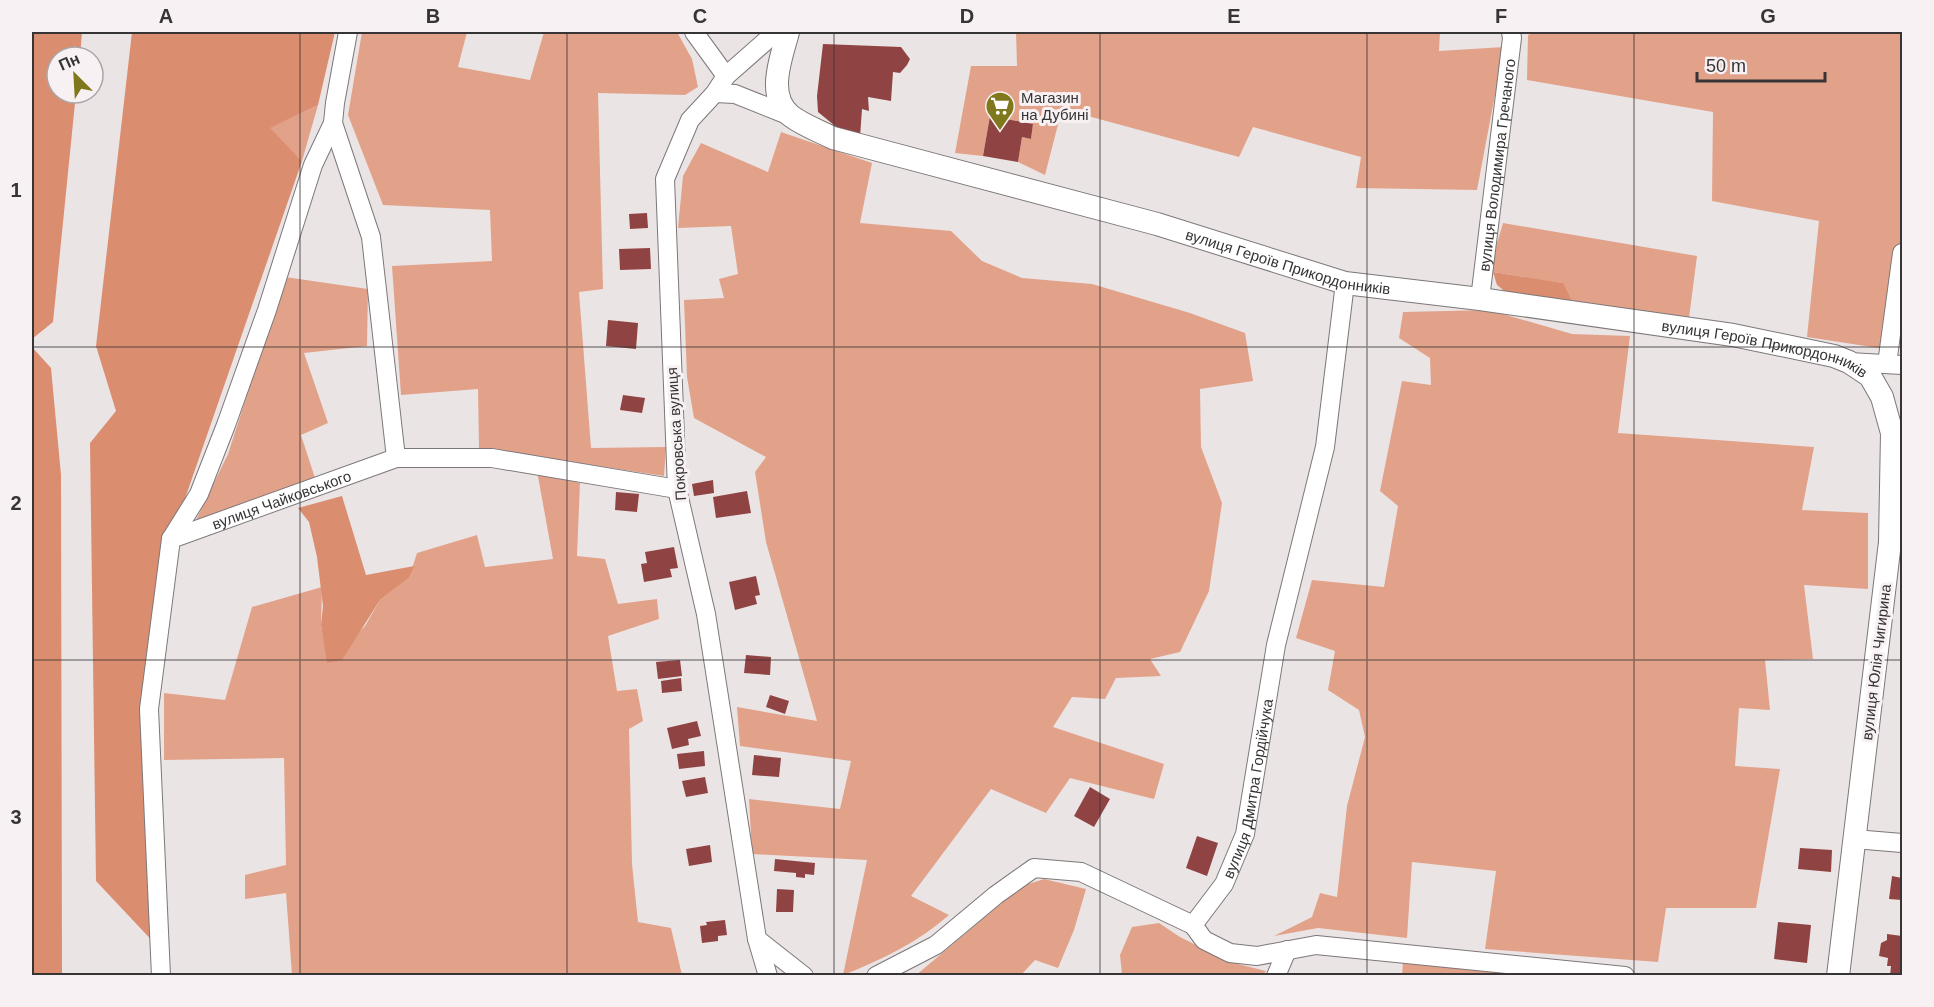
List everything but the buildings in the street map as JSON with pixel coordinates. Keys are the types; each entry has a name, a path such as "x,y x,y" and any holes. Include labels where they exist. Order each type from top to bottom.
{"street":[{"path":"161,975 149,709 171,540 199,494 226,425 267,310 313,165 333,123 348,32"},
{"path":"694,32 726,76"},
{"name":"Покровська вулиця","path":"768,975 757,939 706,614 676,489 665,179 690,120 715,93 726,76 776,32"},
{"path":"788,32 776,79 778,94 790,116"},
{"name":"вулиця Володимира Гречаного","path":"1480,299 1511,32"},
{"path":"715,93 735,93 790,116"},
{"name":"вулиця Героїв Прикордонників","path":"790,116 833,138 1157,224 1345,283 1480,299 1733,335 1834,356 1849,362 1895,364 1902,253"},
{"path":"333,123 371,237 396,458 492,458 676,489"},
{"name":"вулиця Дмитра Гордійчука","path":"1193,925 1224,884 1245,834 1276,645 1325,447 1345,283"},
{"name":"вулиця Юлія Чигирина","path":"1838,975 1890,542 1892,433 1882,397 1876,385 1870,376 1849,362"},
{"name":"вулиця Чайковського","path":"171,540 396,458"},
{"path":"1854,839 1902,843"},
{"path":"876,975 936,945 996,895 1034,868 1081,872 1193,925 1204,939 1230,952 1257,956 1316,945 1593,974 1625,975"},
{"path":"757,939 804,975"},
{"path":"1276,975 1287,951"}],"shaded area":[{"path":"32,32 82,32 81,45 45,45 45,105 75,105 53,322 32,339"},
{"path":"132,32 335,32 318,105 270,128 302,161 171,539 149,709 159,948 96,881 90,443 116,411 96,346"},
{"path":"362,32 467,32 458,67 530,80 544,32 677,32 692,59 698,87 685,95 598,93 603,289 579,292 591,448 666,447 664,476 479,448 478,389 401,395 392,266 492,261 490,210 383,205 348,115"},
{"path":"1016,32 1440,32 1439,51 1504,47 1477,190 1356,188 1361,157 1253,127 1239,157 1062,109 1045,175 1018,162 1022,137 1031,139 1033,124 990,116 983,156 955,153 971,66 1017,66"},
{"path":"1536,32 1902,32 1902,304 1898,351 1807,337 1819,221 1712,201 1713,112 1527,80 1528,35"},
{"path":"318,105 302,161 269,128"},
{"path":"781,132 872,163 860,223 951,231 982,261 1022,278 1092,284 1190,313 1245,333 1253,381 1200,389 1201,447 1222,503 1209,591 1180,652 1150,659 1161,676 1116,678 1105,699 1072,697 1053,727 1164,764 1154,799 1070,778 1046,813 991,789 911,896 949,915 925,934 899,950 843,975 867,860 752,854 749,799 840,809 851,761 740,746 737,707 817,721 766,542 755,472 766,457 694,418 687,377 684,300 724,298 719,279 738,274 731,226 678,228 683,176 701,143 768,172"},
{"path":"1503,223 1697,256 1689,318 1574,305 1562,283 1493,272 1495,250"},
{"path":"1493,272 1563,283 1574,305 1508,294 1497,285"},
{"path":"285,277 368,289 367,346 304,353 328,423 301,435 315,478 195,522 228,454"},
{"path":"1489,310 1572,334 1630,336 1618,433 1814,447 1802,510 1868,513 1868,589 1804,585 1813,659 1765,660 1770,710 1739,708 1735,766 1780,769 1756,908 1666,908 1658,962 1485,949 1496,871 1412,862 1407,938 1318,928 1274,936 1312,917 1320,893 1337,897 1347,806 1365,737 1359,710 1328,690 1335,651 1296,638 1312,580 1384,587 1398,506 1380,491 1402,381 1431,385 1430,358 1399,338 1403,312"},
{"path":"32,347 51,368 61,475 62,976 32,975"},
{"path":"537,471 580,483 577,556 605,559 618,604 657,599 659,619 608,636 617,691 637,689 643,721 629,729 632,864 638,922 671,928 682,975 292,975 286,893 245,899 245,875 286,865 284,758 164,760 164,693 225,700 252,607 322,587 321,625 328,663 365,626 380,600 409,578 417,553 477,535 485,567 553,559"},
{"path":"342,496 366,575 414,566 409,578 380,600 342,660 327,663 321,625 323,606 317,557 309,522 298,508"},
{"path":"1044,879 1086,889 1074,930 1058,968 1035,960 1021,975 915,976 1022,886"},
{"path":"1159,923 1180,937 1230,962 1266,971 1262,976 1122,975 1120,955 1132,927"},
{"path":"1403,962 1536,976 1402,976"}],"place":[{"name":"Магазин на Дубині","path":"1000,132"}]}
